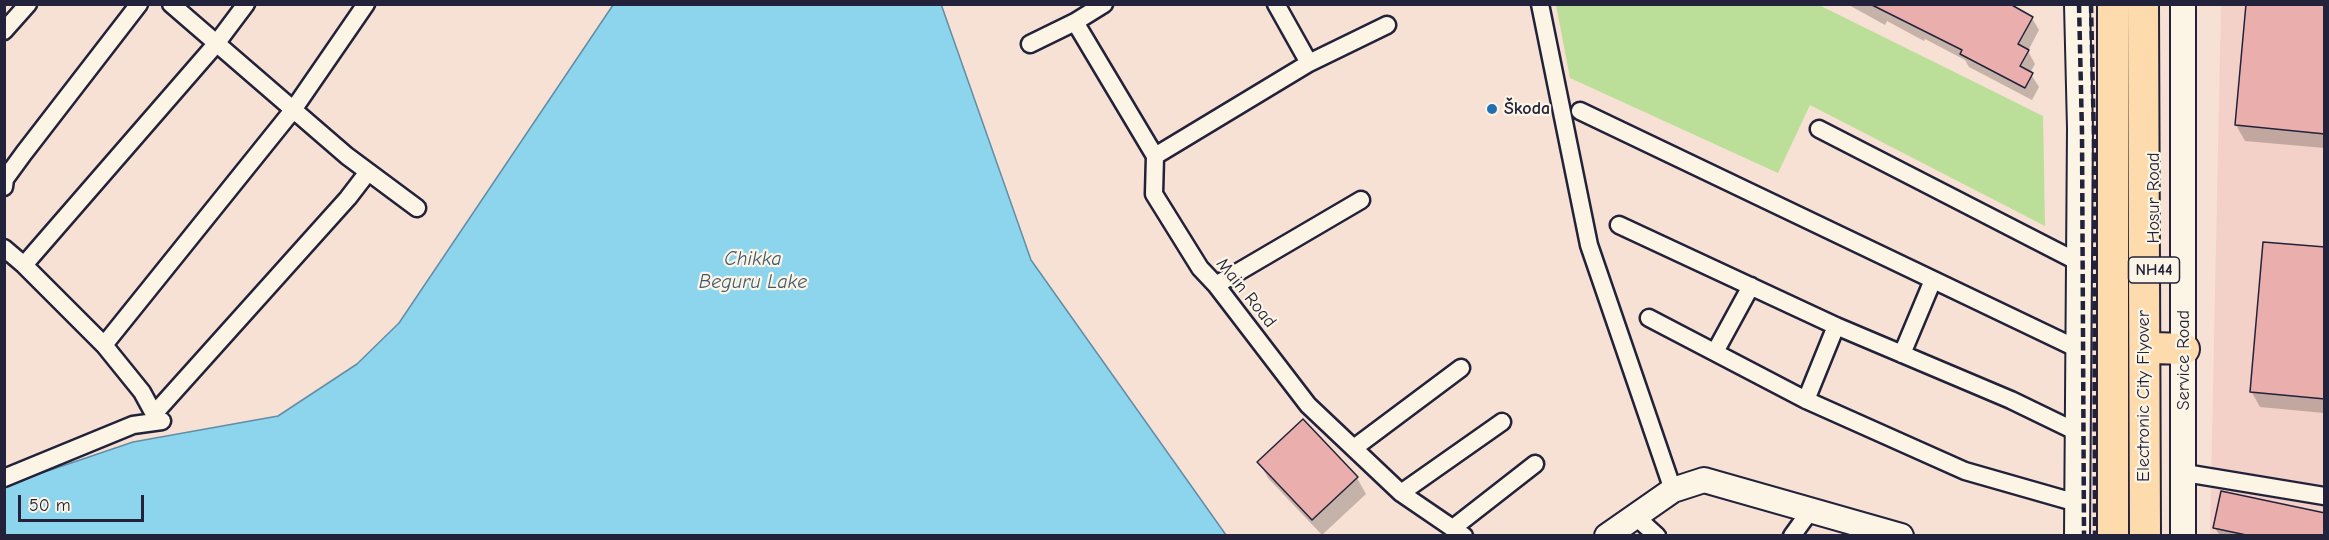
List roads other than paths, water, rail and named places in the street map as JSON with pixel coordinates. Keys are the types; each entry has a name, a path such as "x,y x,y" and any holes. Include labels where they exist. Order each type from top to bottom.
{"highway":[{"name":"NH44","path":"2113,4 2113,536"},
{"name":"Electronic City Flyover","path":"2124,4 2125,536"},
{"name":"Electronic City Flyover","path":"2143,4 2145,536"},
{"name":"Hosur Road","path":"2154,4 2169,349 2155,536"}],"street":[{"path":"4,31 27,4"},
{"path":"4,201 5,179 140,4"},
{"path":"171,4 346,156 417,208"},
{"path":"24,265 216,44 246,4"},
{"path":"104,345 293,110 366,4"},
{"path":"1030,44 1075,22 1104,4"},
{"path":"1276,4 1309,63"},
{"path":"1540,4 1589,245 1673,490"},
{"path":"2077,536 2080,128 2078,4"},
{"name":"Service Road","path":"2183,4 2169,349 2185,473 2183,536"},
{"path":"1075,22 1155,156 1309,63 1387,25"},
{"path":"1580,111 2079,350"},
{"path":"1819,129 2078,262"},
{"name":"Main Road","path":"1155,156 1154,194 1200,268 1216,285 1308,405 1401,494 1458,532"},
{"path":"154,414 348,198 368,172"},
{"path":"1216,285 1361,200"},
{"path":"1619,225 1836,326 2011,400 2077,432"},
{"path":"4,248 104,345 142,392 154,414 162,421 133,425 4,478"},
{"path":"1902,354 1933,280"},
{"path":"1715,352 1751,286"},
{"path":"1649,318 1806,400 1965,471 2077,502"},
{"path":"1806,400 1836,326"},
{"path":"1354,448 1461,368"},
{"path":"1401,494 1502,422"},
{"path":"1458,532 1535,464"},
{"path":"2185,473 2325,496"},
{"path":"1607,536 1673,490 1704,480 1900,535"},
{"path":"1792,536 1809,511"},
{"path":"1635,516 1657,536"}],"water":[{"name":"Chikka Beguru Lake","path":"941,4 1031,260 1226,535 5,536 4,489 12,483 133,442 278,416 357,364 399,323 613,5"}],"railway":[{"path":"2079,4 2084,536"},
{"path":"2091,4 2094,139 2095,536"}],"place":[{"name":"Škoda","path":"1492,109"}]}
